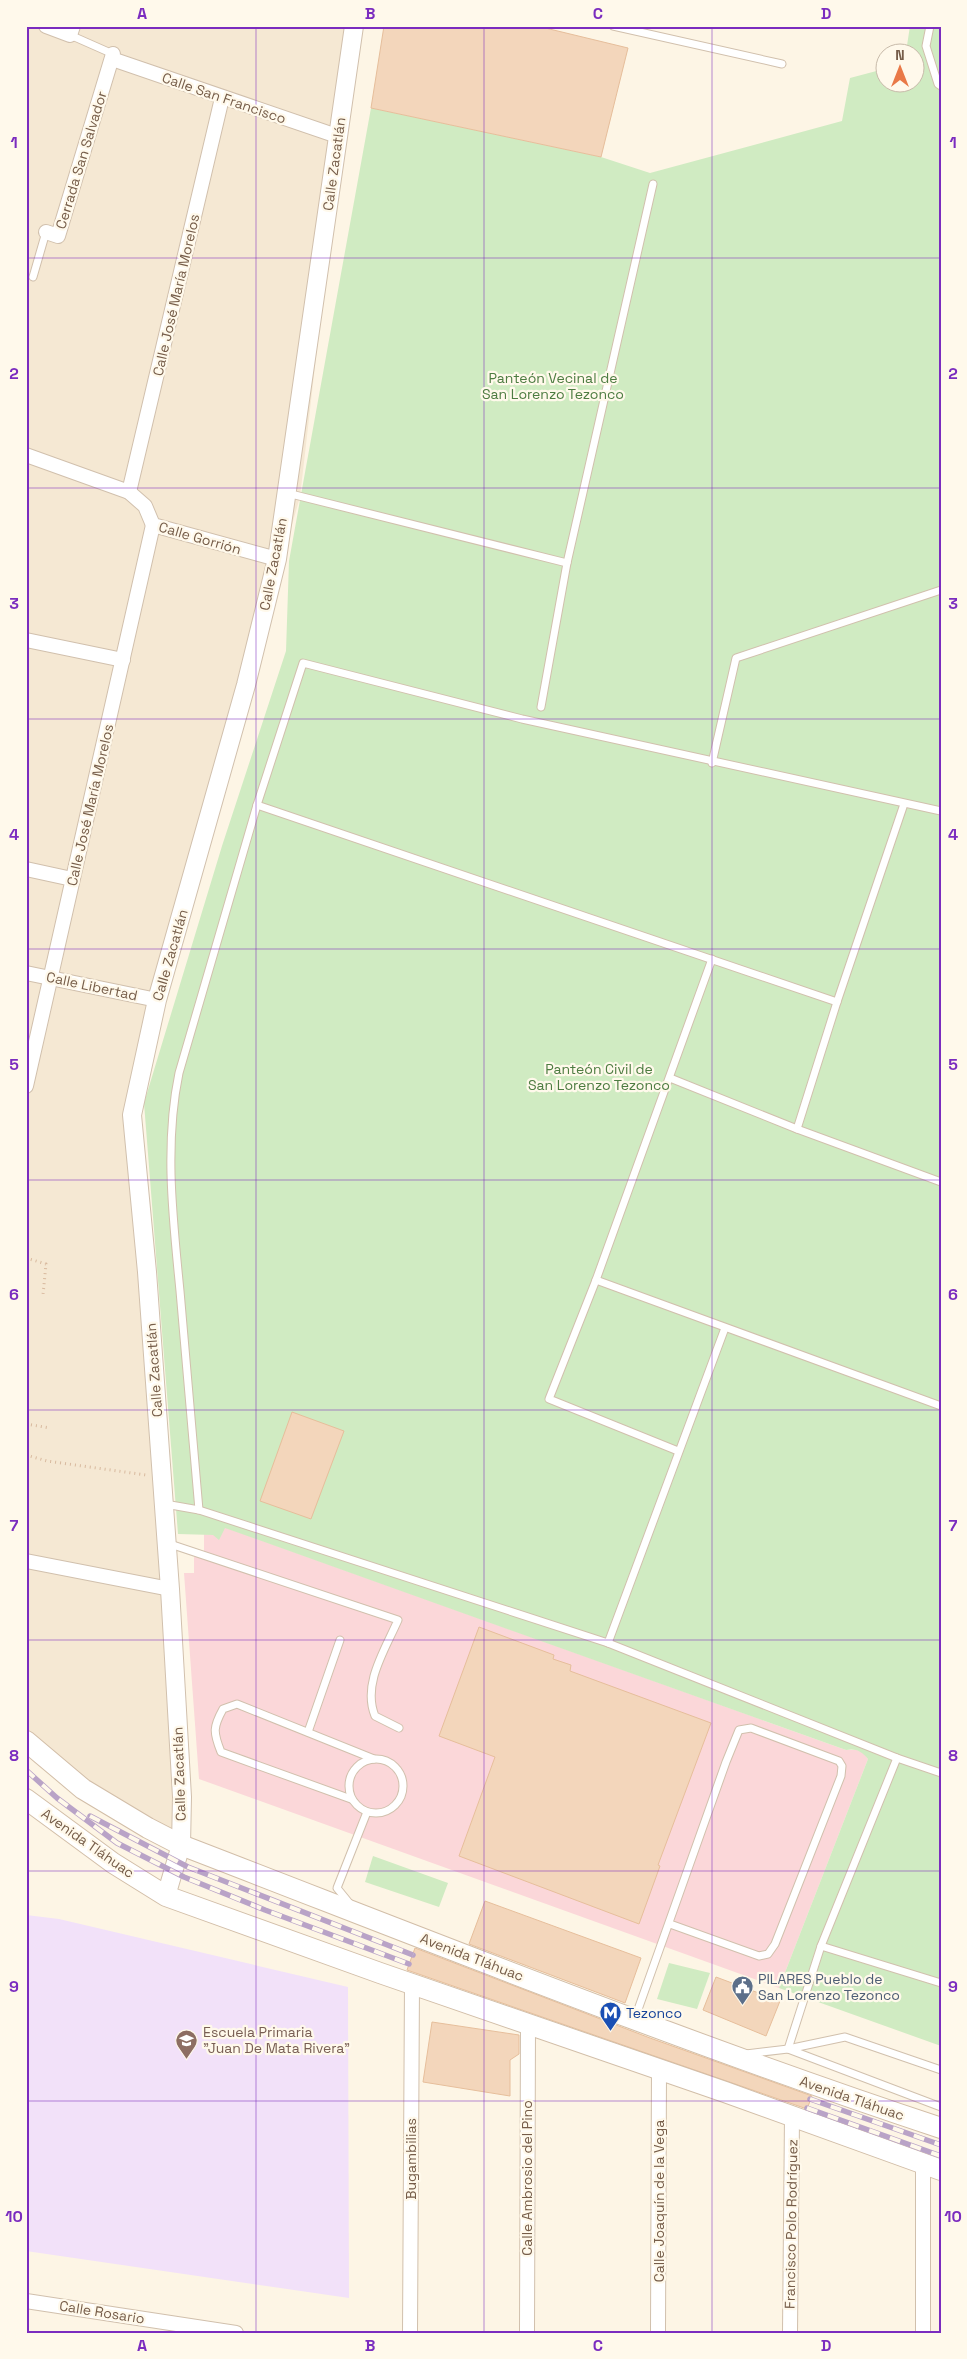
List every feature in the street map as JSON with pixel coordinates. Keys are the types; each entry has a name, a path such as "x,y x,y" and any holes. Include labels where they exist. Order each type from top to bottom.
{"main road":[{"name":"Avenida Tláhuac","path":"26,1741 83,1790 181,1845 635,2020 833,2093 941,2128"},
{"name":"Avenida Tláhuac","path":"26,1798 113,1863 166,1896 932,2167"}],"street":[{"name":"Calle San Francisco","path":"46,26 71,31"},
{"name":"Calle Zacatlán","path":"166,1896 181,1845 182,1797 170,1589 147,1272 132,1115 157,1000 246,685 277,559 354,26"},
{"name":"Calle San Francisco","path":"112,57 222,98 337,136"},
{"name":"Cerrada San Salvador","path":"46,232 58,236 112,57"},
{"name":"Calle José María Morelos","path":"129,492 222,98"},
{"name":"Calle Gorrión","path":"26,455 129,492 144,506 153,525 277,559"},
{"name":"Calle José María Morelos","path":"26,1086 153,525"},
{"path":"26,640 123,660"},
{"path":"26,869 72,878"},
{"name":"Calle Libertad","path":"26,973 157,1000"},
{"path":"26,1561 170,1589"},
{"name":"Bugambilias","path":"410,2333 412,1984"},
{"name":"Calle Ambrosio del Pino","path":"527,2333 528,2024"},
{"name":"Calle Joaquín de la Vega","path":"658,2333 659,2069"},
{"name":"Francisco Polo Rodríguez","path":"790,2333 792,2116"},
{"path":"922,2333 932,2167"},
{"name":"Calle Rosario","path":"26,2301 236,2333"}],"lane":[{"path":"613,26 782,64"},
{"path":"930,26 926,46 938,84 941,86"},
{"name":"Calle San Francisco","path":"71,31 112,57"},
{"path":"541,707 567,563 653,184"},
{"name":"Cerrada San Salvador","path":"32,278 46,232"},
{"path":"287,493 567,563"},
{"path":"712,763 736,658 941,590"},
{"path":"199,1510 173,1212 171,1136 173,1104 179,1073 257,805 303,662 522,720 712,763 941,811"},
{"path":"797,1129 837,1002 904,804"},
{"path":"257,805 837,1002"},
{"path":"678,1451 549,1399 596,1280 712,959"},
{"path":"670,1078 797,1129 941,1182"},
{"path":"596,1280 941,1406"},
{"path":"608,1643 725,1328"},
{"path":"163,1504 199,1510 608,1643 897,1758 941,1773"},
{"path":"166,1543 398,1620 370,1685 370,1704 375,1716 400,1728"},
{"path":"308,1732 340,1640"},
{"path":"351,1799 221,1752 215,1737 215,1723 223,1709 237,1704 374,1759 385,1760 394,1766 401,1774 403,1790 397,1804 388,1811 378,1814 367,1812 358,1807 351,1799 348,1788 350,1777 355,1768 364,1762 374,1759"},
{"path":"635,2020 739,1730 751,1728 839,1761 842,1766 841,1776 775,1944 768,1954 759,1956 670,1924"},
{"path":"788,2049 821,1946 897,1758"},
{"path":"356,1912 336,1888 367,1812"},
{"path":"821,1946 941,1982"},
{"path":"732,2055 788,2049 845,2037 941,2070"},
{"path":"788,2049 941,2107"}],"path":[{"path":"26,1258 46,1264 43,1295"},
{"path":"26,1424 50,1428"},
{"path":"26,1456 47,1461 161,1477"}],"shaded area":[{"path":"26,26 354,26 300,497 246,685 132,1115 181,1845 26,1749"},
{"path":"224,1527 846,1750 857,1750 864,1753 868,1759 779,1988 199,1779 184,1573 194,1573 194,1557 204,1557 204,1534 213,1535"},
{"name":"Escuela Primaria \"Juan De Mata Rivera\"","path":"26,1915 59,1919 348,1987 349,2298 26,2251"}],"green space":[{"name":"Panteón Civil de San Lorenzo Tezonco","path":"910,26 941,26 941,2046 779,1988 868,1759 861,1752 852,1749 846,1750 225,1528 219,1540 213,1535 178,1534 144,1103 222,846 286,651 289,561 371,108 601,157 650,173 842,121 850,78 874,72 874,92 924,92 924,42 908,42"},
{"path":"373,1856 448,1883 439,1907 365,1882"},
{"path":"669,1963 710,1973 697,2009 657,1999"}],"building":[{"path":"384,26 537,26 628,48 601,157 371,108"},
{"path":"292,1412 344,1431 311,1519 260,1501"},
{"path":"479,1627 554,1655 553,1659 571,1665 570,1671 711,1723 658,1865 660,1866 639,1924 459,1856 495,1757 439,1736"},
{"path":"485,1901 641,1958 625,2003 469,1944"},
{"path":"415,1948 650,2038 812,2096 807,2109 407,1970"},
{"name":"PILARES Pueblo de San Lorenzo Tezonco","path":"716,1977 780,2001 766,2036 703,2010"},
{"path":"432,2022 519,2035 519,2054 510,2060 510,2096 423,2082"}],"railway":[{"path":"26,1770 57,1798 117,1843 184,1877 265,1910 409,1964"},
{"path":"90,1816 188,1867 413,1955"},
{"path":"810,2099 941,2145"},
{"path":"807,2108 941,2156"}],"place":[{"name":"PILARES Pueblo de San Lorenzo Tezonco","path":"742,2006"},
{"name":"Tezonco","path":"610,2032"},
{"name":"Escuela Primaria \"Juan De Mata Rivera\"","path":"187,2059"}],"park label":[{"name":"Panteón Vecinal de San Lorenzo Tezonco","path":"553,386"}]}
